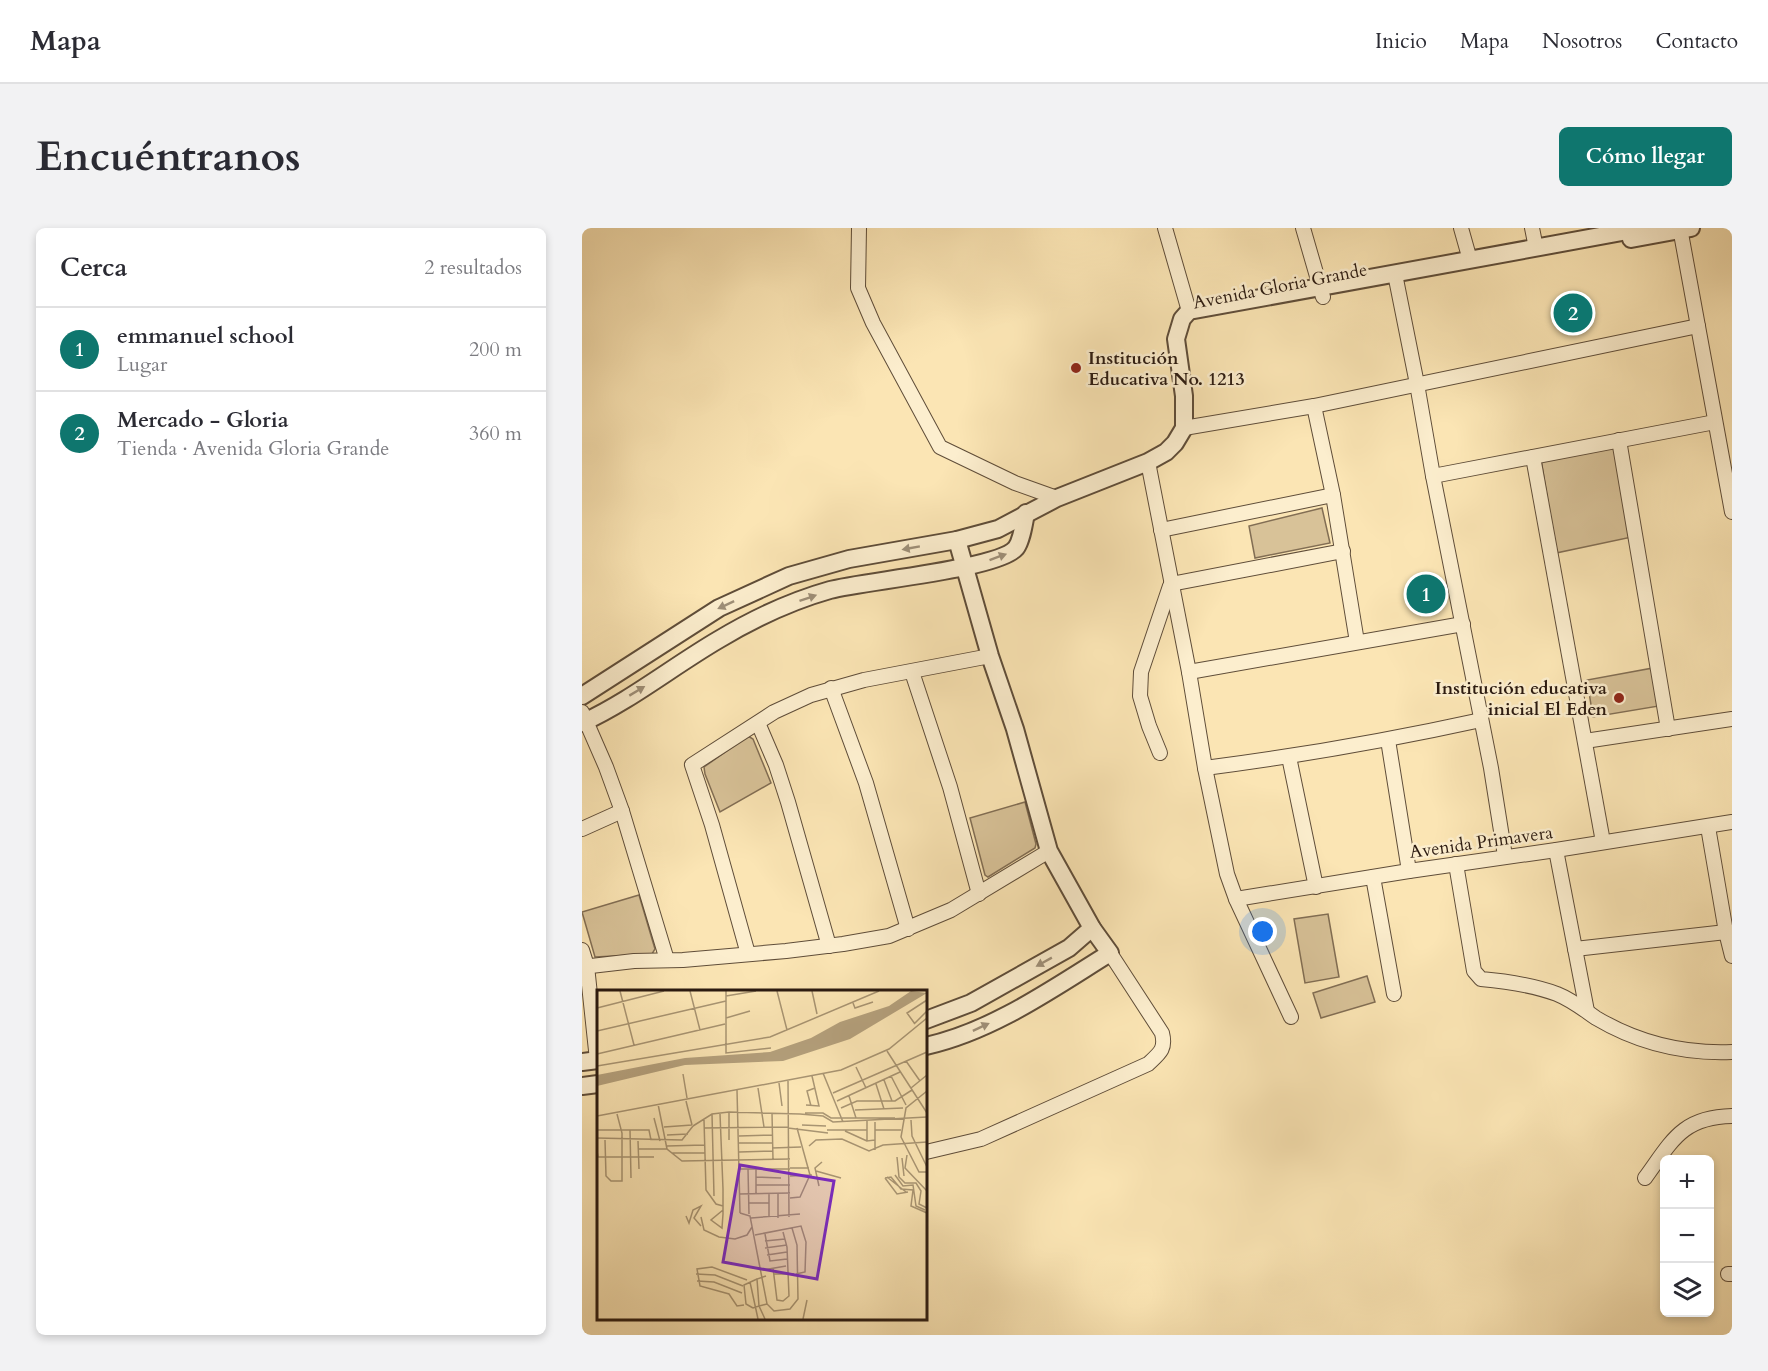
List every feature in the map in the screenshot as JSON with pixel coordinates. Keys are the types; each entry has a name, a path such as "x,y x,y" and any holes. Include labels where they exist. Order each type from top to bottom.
{"street":[{"path":"859,228 858,288 873,323 940,447 1015,483 1057,498"},
{"path":"1165,228 1188,311"},
{"path":"1303,228 1322,292"},
{"path":"1461,228 1470,260"},
{"path":"1532,228 1536,248"},
{"name":"Avenida Gloria Grande","path":"1396,279 1470,260 1635,229"},
{"path":"1683,229 1732,512"},
{"name":"Avenida Gloria Grande","path":"1178,329 1188,311 1322,292 1683,229"},
{"path":"1396,279 1482,720 1505,856"},
{"name":"Avenida Gloria Grande","path":"1178,329 1195,321 1322,292"},
{"path":"1184,428 1314,406 1698,326"},
{"path":"582,696 719,608 789,576 849,559 957,540 998,529 1057,498 1148,462 1166,452 1184,428 1185,410 1177,351 1178,329"},
{"path":"1314,406 1333,495 1357,642"},
{"path":"1433,476 1715,422"},
{"path":"1619,440 1668,729"},
{"path":"1533,457 1603,842"},
{"path":"1148,462 1220,848 1236,899 1291,1017"},
{"path":"1161,530 1333,495"},
{"path":"668,960 622,811 584,719 640,690 718,639 776,609 831,590 963,567 993,559 1016,548 1026,513"},
{"path":"927,1152 981,1139 1148,1064 1159,1054 1164,1042 1162,1033 1092,928 1049,851 1015,729 990,656 957,540"},
{"path":"1171,584 1343,551"},
{"path":"1160,753 1140,696 1141,672 1171,584"},
{"path":"1189,672 1463,624"},
{"path":"748,954 712,825 692,765 792,704 831,688 990,656"},
{"path":"912,672 950,787 979,894"},
{"path":"831,688 866,783 908,929"},
{"path":"1585,741 1732,719"},
{"path":"1205,768 1289,757 1388,740 1482,720"},
{"path":"758,723 782,783 829,946"},
{"path":"1388,740 1409,870"},
{"path":"1289,757 1316,887"},
{"path":"582,829 622,811"},
{"name":"Avenida Primavera","path":"1236,899 1409,870 1556,850 1732,822"},
{"path":"1708,827 1732,956"},
{"path":"1556,850 1587,1011"},
{"path":"584,967 829,946 889,936 951,910 1049,851"},
{"path":"1456,864 1474,971 1481,979 1556,994 1616,1028 1656,1045 1704,1053 1732,1052"},
{"path":"1373,877 1394,994"},
{"path":"927,1020 971,1003 1070,948 1092,928"},
{"path":"1575,949 1726,932"},
{"path":"582,950 593,1061"},
{"path":"927,1046 976,1029 1037,999 1110,953"},
{"path":"582,1086 597,1084"},
{"path":"1645,1178 1680,1131 1696,1122 1717,1116 1732,1116"}],"shaded area":[{"path":"1616,444 1632,537 1556,553 1541,459"},
{"path":"1322,508 1330,543 1255,558 1249,526"},
{"path":"1653,668 1659,706 1593,717 1587,680"},
{"path":"748,736 753,739 771,783 720,812 704,767"},
{"path":"1025,802 1036,844 1035,848 988,877 985,875 970,818"},
{"path":"639,895 655,949 652,954 595,957 582,912"},
{"path":"1328,914 1339,977 1305,983 1294,919"},
{"path":"1367,976 1375,1002 1321,1018 1313,993"}],"place":[{"name":"Mercado - Gloria","path":"1573,313"},
{"name":"Institución Educativa No. 1213","path":"1076,368"},
{"name":"emmanuel school","path":"1426,594"},
{"name":"Institución educativa inicial El Eden","path":"1619,698"}]}
